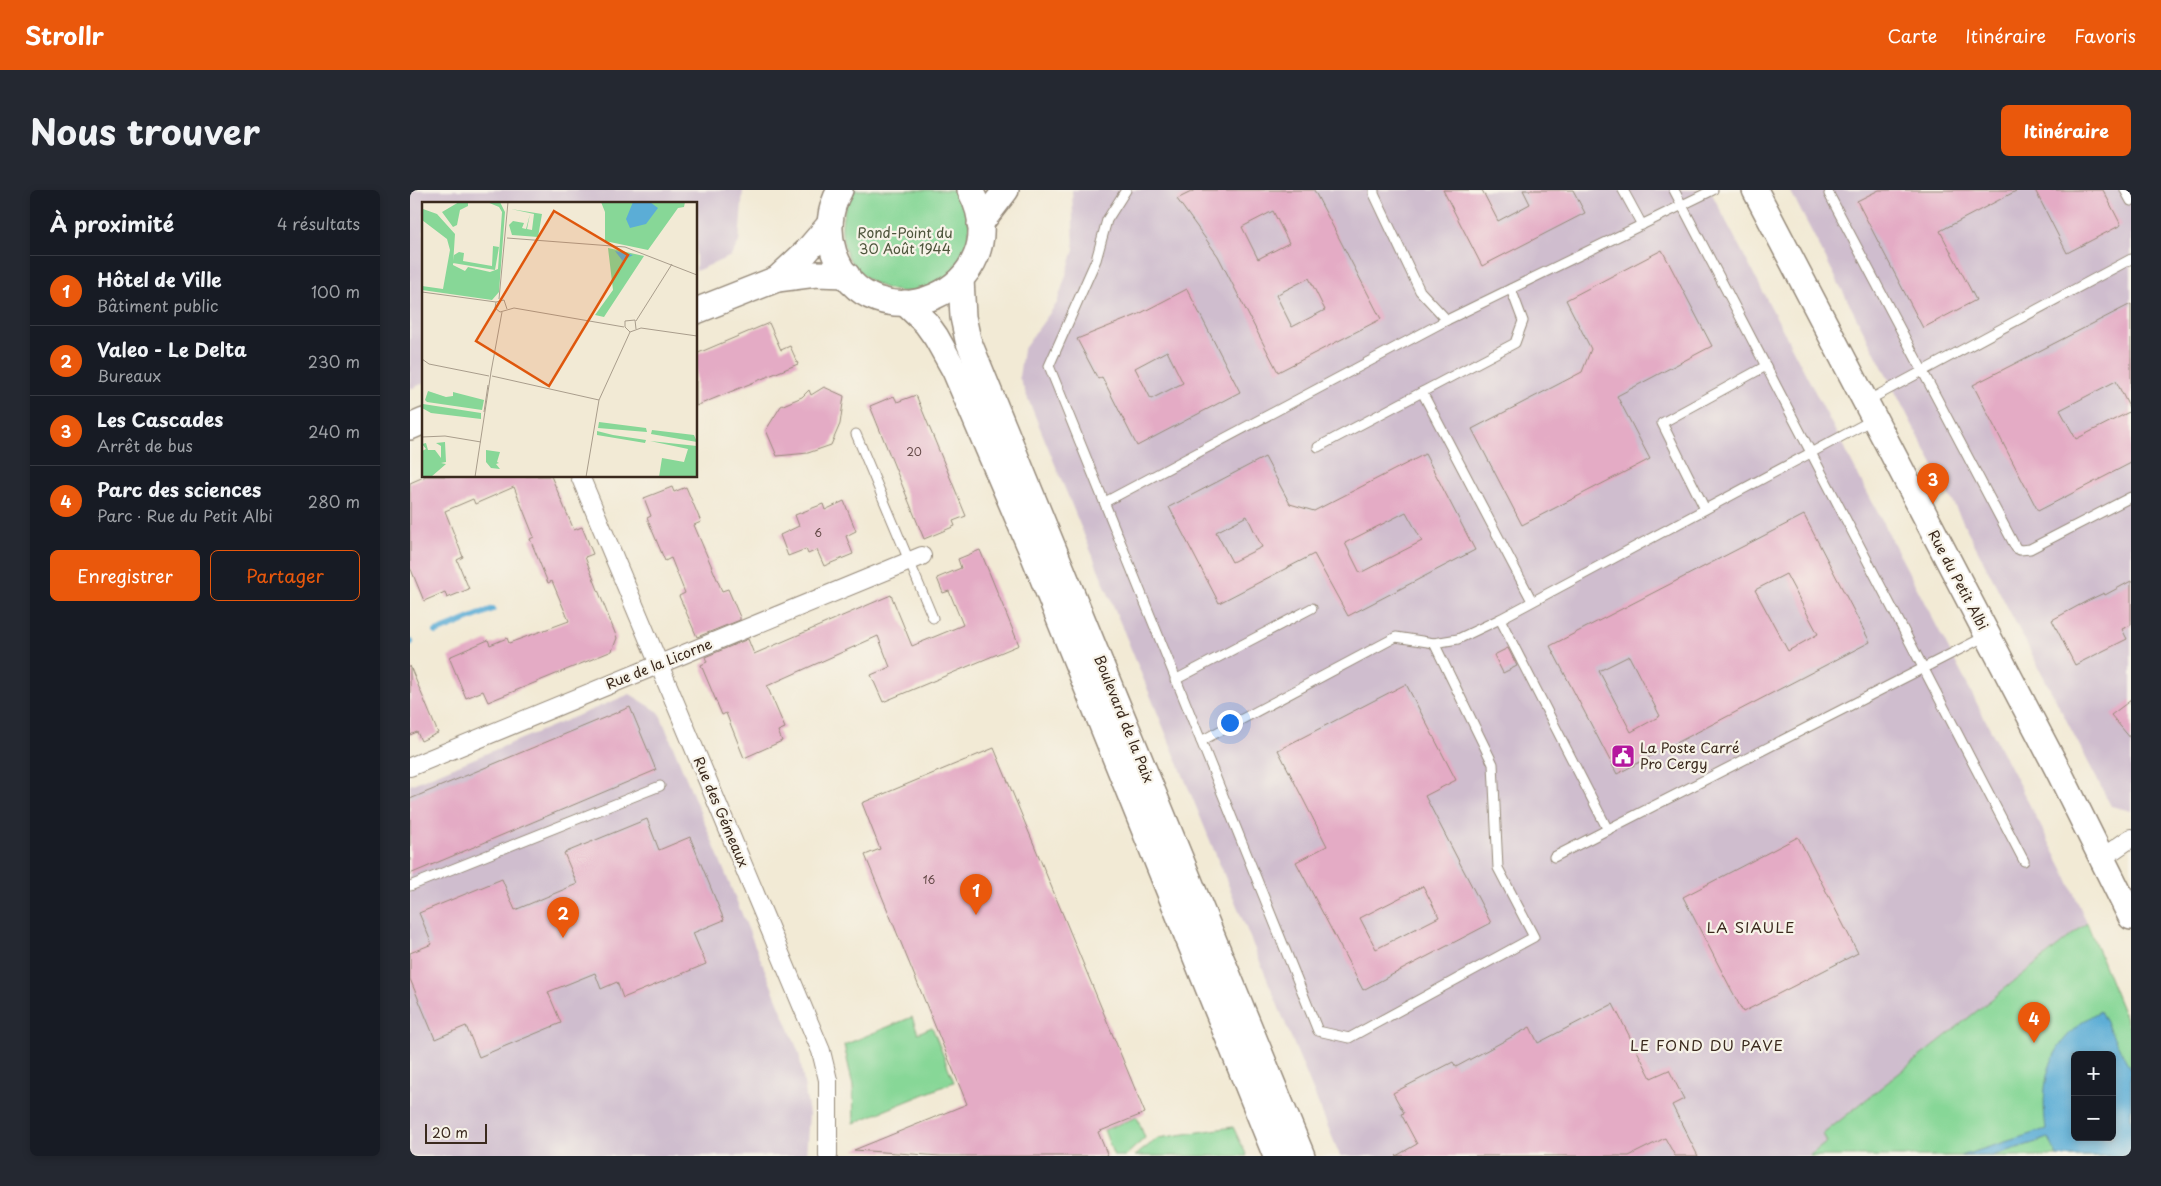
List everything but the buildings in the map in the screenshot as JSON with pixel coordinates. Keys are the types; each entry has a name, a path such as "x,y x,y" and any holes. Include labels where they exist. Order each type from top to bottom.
{"main road":[{"path":"840,190 834,203 830,224 832,248 838,262 854,284 873,296 905,304 921,302 936,297 961,279 970,267 976,254 980,224 976,203 970,190"},
{"path":"980,224 1006,190"},
{"name":"Rue du Petit Albi","path":"1755,190 2131,917"},
{"path":"776,279 806,252 830,224"},
{"path":"698,310 776,279 816,274 847,276"},
{"name":"Boulevard de la Paix","path":"961,279 963,317 968,340 1302,1156"},
{"name":"Boulevard de la Paix","path":"905,304 926,323 936,337 959,380 1031,549 1276,1156"},
{"path":"410,427 422,423"}],"street":[{"name":"Rue des Gémeaux","path":"581,478 821,1051 828,1080 828,1156"},
{"name":"Rue de la Licorne","path":"410,767 916,559"},
{"path":"2102,858 2131,838"}],"lane":[{"path":"1126,190 1107,220 1096,260 1049,366 1318,1031 1348,1038 1534,937 1498,868 1493,764 1434,643"},
{"path":"1374,190 1374,194 1420,291 1448,320"},
{"path":"1674,190 2024,861"},
{"path":"1105,502 1448,320 1713,190"},
{"path":"2125,190 2131,201"},
{"path":"1625,191 1642,225"},
{"path":"1829,194 2012,543 2020,550 2030,549 2131,497"},
{"path":"1200,741 1396,637 1434,643 1458,639 1500,619 1532,600 1811,452 1922,372 2131,259"},
{"path":"1318,447 1515,343 1523,321 1511,289"},
{"path":"1705,509 1662,423 1766,366"},
{"path":"1422,392 1532,600"},
{"path":"856,434 916,559 933,618"},
{"path":"1175,680 1312,608"},
{"path":"1500,619 1608,830"},
{"path":"1554,857 1987,636"},
{"path":"410,886 660,786"}],"shaded area":[{"path":"410,190 743,190 739,242 731,256 698,270 698,202 422,202 422,384 410,389"},
{"path":"1072,190 1710,190 2063,869 2087,923 1823,1134 1827,1142 1809,1156 1340,1156 1019,377 1023,350 1057,303 1074,250"},
{"path":"1790,190 2131,190 2131,811 2111,806"},
{"path":"630,694 659,712 799,1053 809,1114 806,1156 410,1156 410,785"}],"green space":[{"name":"Rond-Point du 30 Août 1944","path":"853,190 957,190 969,218 969,233 966,248 950,274 928,288 903,292 879,285 858,271 845,249 842,222"},
{"path":"2087,923 2131,1032 2131,1156 1809,1156 1827,1142 1823,1134"},
{"path":"912,1017 918,1033 932,1027 954,1082 854,1123 853,1086 844,1045"},
{"path":"1137,1117 1145,1138 1125,1156 1114,1156 1104,1130"},
{"path":"1233,1127 1247,1156 1135,1156 1158,1138"}],"water":[{"path":"2100,1011 2131,1070 2131,1156 2057,1156 2049,1138 1992,1156 1961,1156 2046,1129 2044,1110 2047,1076 2052,1060 2070,1033 2083,1021"}],"waterway":[{"path":"436,632 493,609"}],"place":[{"name":"Les Cascades","path":"1933,504"},
{"name":"La Poste Carré Pro Cergy","path":"1623,756"},
{"name":"Hôtel de Ville","path":"976,915"},
{"name":"Valeo - Le Delta","path":"563,938"},
{"name":"Parc des sciences","path":"2034,1043"}],"district":[{"name":"LA SIAULE","path":"1751,928"},
{"name":"LE FOND DU PAVE","path":"1707,1046"}]}
